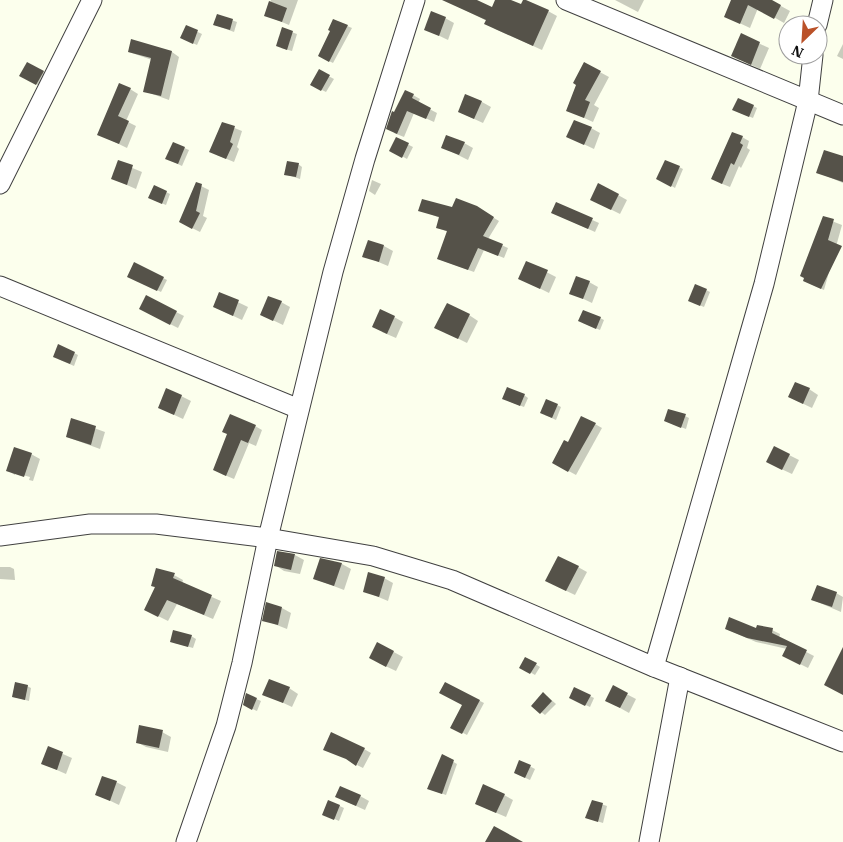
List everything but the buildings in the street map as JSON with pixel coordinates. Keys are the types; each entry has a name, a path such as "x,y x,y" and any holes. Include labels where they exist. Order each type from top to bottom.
{"street":[{"path":"0,184 92,0"},
{"path":"186,842 226,726 242,663 268,538 333,272 365,159 416,0"},
{"path":"566,0 843,115"},
{"path":"819,15 823,0"},
{"path":"654,667 764,284 808,101 812,65"},
{"path":"0,286 299,408"},
{"path":"0,536 90,524 156,524 268,538 373,556 452,580 654,667 843,742"},
{"path":"649,842 680,677"}]}
